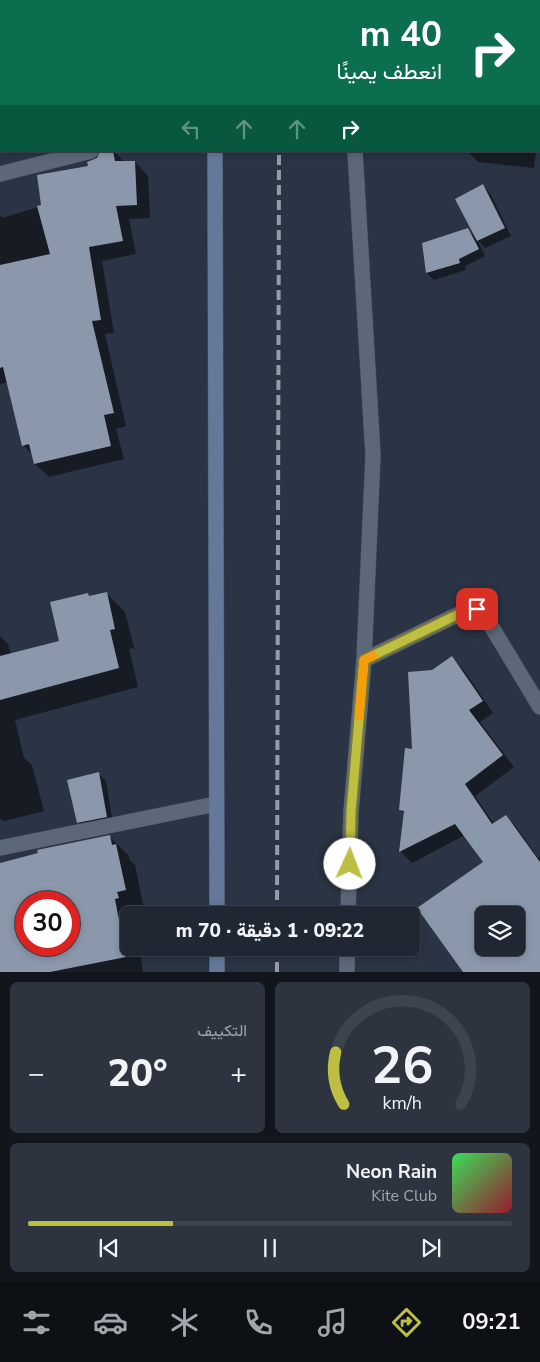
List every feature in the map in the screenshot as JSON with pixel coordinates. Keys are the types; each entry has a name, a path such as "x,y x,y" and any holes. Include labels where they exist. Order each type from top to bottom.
{"street":[{"path":"0,174 87,152"},
{"path":"215,152 217,906"},
{"path":"348,906 351,812 364,660 373,454 355,152"},
{"path":"364,660 467,610 477,609 485,616 540,707"},
{"path":"0,848 216,804"},
{"path":"217,956 217,972"},
{"path":"347,972 348,956"}],"building":[{"path":"100,152 113,152 115,161 135,161 137,205 116,206 123,241 89,247 101,320 92,321 114,413 104,415 111,446 34,464 29,444 22,446 3,367 0,368 0,265 50,254 37,206 41,205 37,175 88,166 87,162 97,158"},
{"path":"483,184 505,228 477,241 455,199"},
{"path":"468,228 479,249 459,259 460,263 426,273 422,243"},
{"path":"107,592 115,629 110,630 119,668 0,700 0,656 59,641 50,602 88,593 89,596"},
{"path":"452,656 483,701 469,710 503,755 465,784 492,824 506,815 540,862 540,972 463,972 420,912 420,906 483,862 455,824 399,852 404,811 399,810 405,748 412,749 408,672 432,670"},
{"path":"99,772 107,817 77,823 67,780"},
{"path":"110,835 112,845 116,844 126,890 117,892 119,898 115,899 120,925 120,956 126,957 50,972 0,972 0,863 38,853 37,850"}],"railway":[{"path":"277,906 279,152"},
{"path":"277,956 277,972"}],"slow traffic":[{"path":"359,716 364,660 373,656"}],"route":[{"path":"350,864 351,812 364,660 467,610 477,609"}]}
